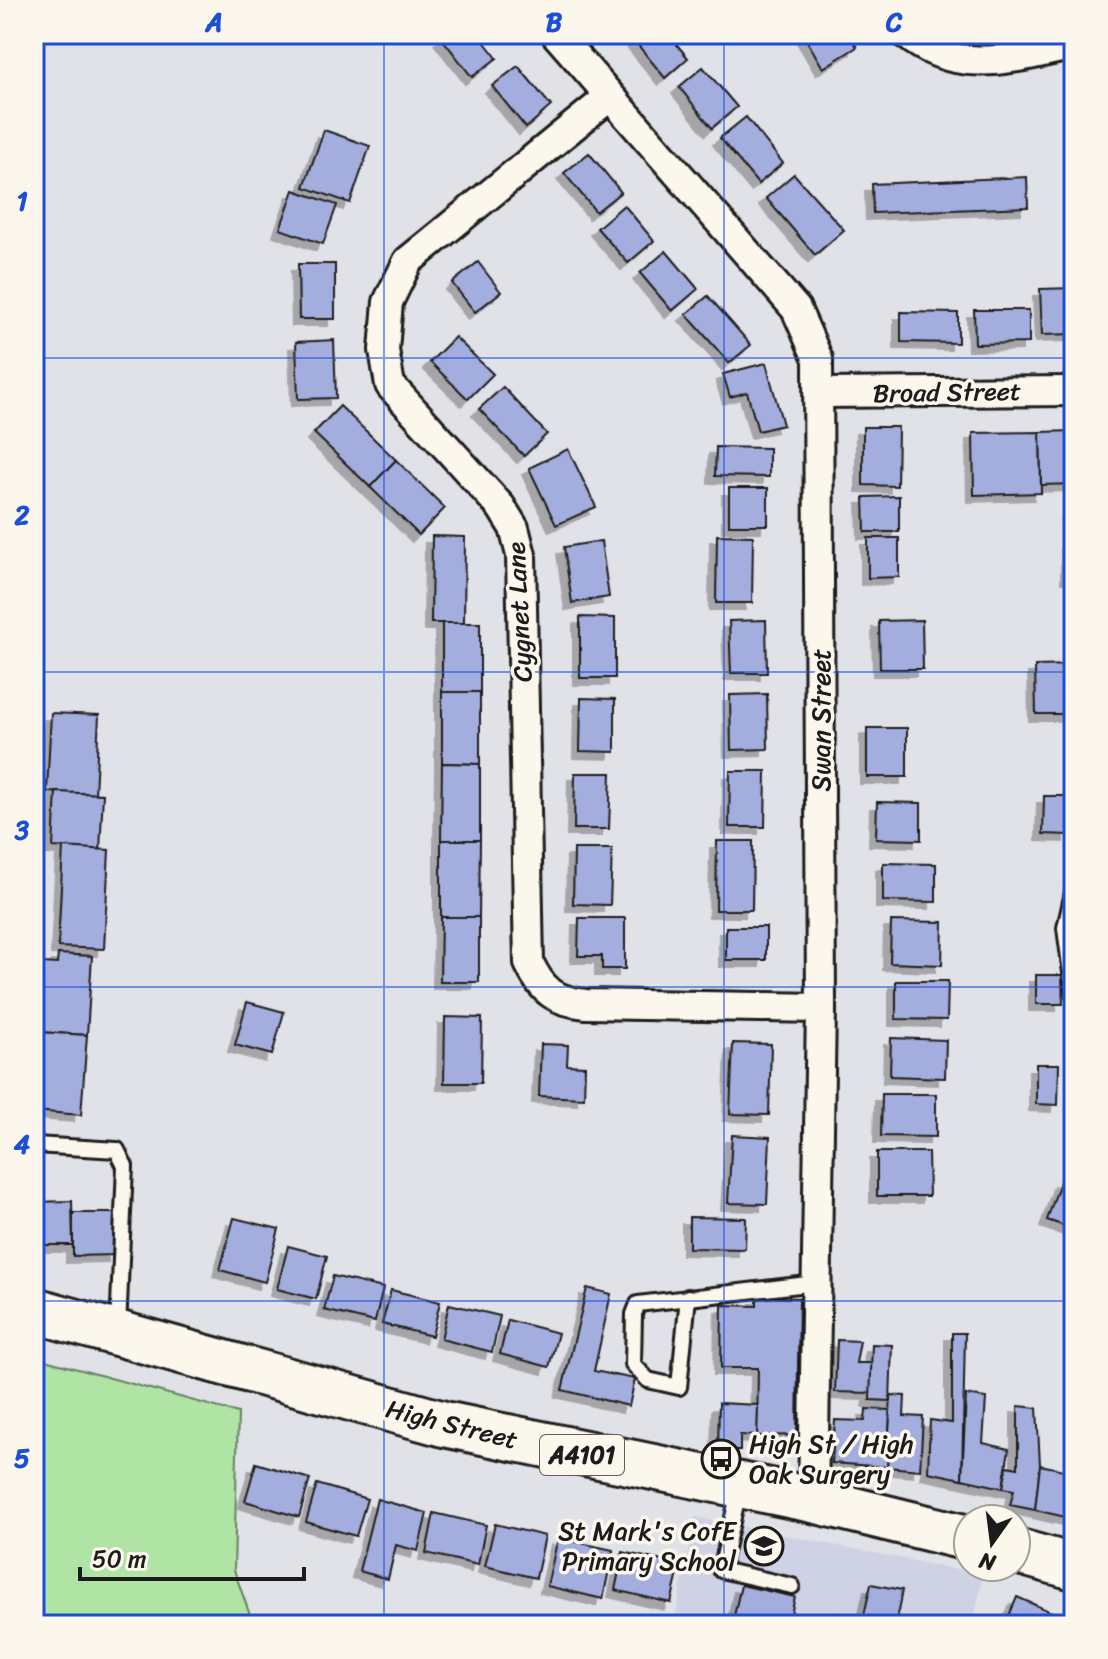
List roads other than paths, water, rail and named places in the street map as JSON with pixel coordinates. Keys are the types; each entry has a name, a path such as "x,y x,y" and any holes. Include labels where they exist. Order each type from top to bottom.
{"main road":[{"name":"High Street","path":"34,1310 444,1424 813,1500 952,1534"},
{"path":"1032,1555 1074,1567"}],"street":[{"name":"Swan Street","path":"556,34 796,309 818,359 821,1008 813,1500"},
{"path":"906,34 922,48 954,61 991,63 1074,45"},
{"name":"Cygnet Lane","path":"609,97 408,261 396,280 388,302 385,368 398,397 501,507 514,528 521,555 529,963 537,981 546,993 562,1002 821,1008"},
{"name":"Broad Street","path":"820,393 1074,391"}],"lane":[{"path":"1074,888 1065,928 1074,995"},
{"path":"35,1145 117,1150 125,1166 125,1336"},
{"path":"688,1297 679,1387 648,1380 633,1364 634,1314 638,1304 688,1297 816,1283"},
{"path":"740,1487 721,1570 792,1586"}],"place":[{"name":"High St / High Oak Surgery","path":"721,1459"},
{"name":"St Mark's CofE Primary School","path":"764,1546"}]}
